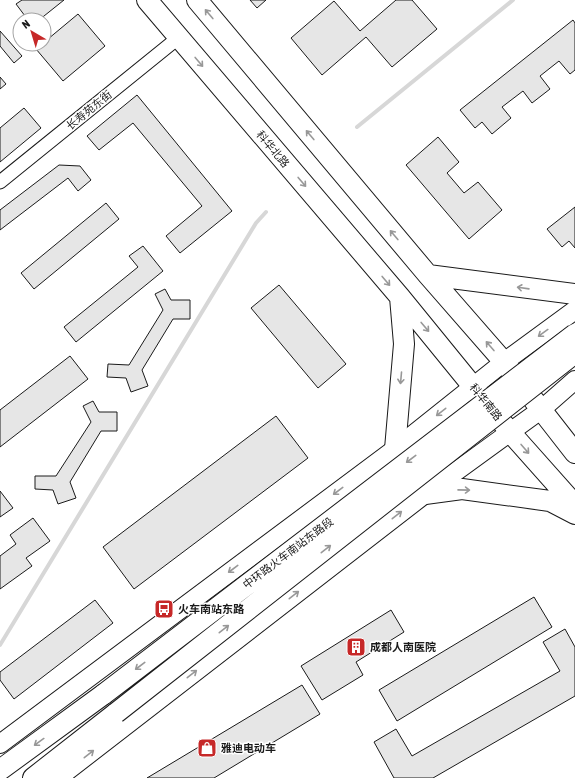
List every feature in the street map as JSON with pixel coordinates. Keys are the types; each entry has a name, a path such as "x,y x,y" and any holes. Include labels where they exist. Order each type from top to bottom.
{"main road":[{"name":"科华北路","path":"147,0 400,298"},
{"path":"197,0 428,275 504,362 575,453"},
{"path":"428,275 575,294"},
{"path":"395,449 404,344 400,298"},
{"name":"科华南路","path":"400,298 474,386 510,432 575,505"},
{"path":"0,744 395,449 504,362 575,310"},
{"name":"中环路火车南站东路段","path":"0,770 104,694 575,334"},
{"name":"中环路火车南站东路段","path":"33,778 575,353"},
{"path":"58,778 425,494 542,409 575,380"},
{"path":"425,494 462,489 550,501 575,514"}],"street":[{"name":"长寿苑东街","path":"0,182 178,38"}],"building":[{"path":"22,0 64,0 49,12 22,12 16,4"},
{"path":"250,0 266,0 257,8"},
{"path":"396,0 412,0 437,29 392,67 366,37 322,75 291,38 334,1 360,31"},
{"path":"78,14 105,46 63,81 39,52 52,52 52,36"},
{"path":"573,20 575,23 575,70 570,74 559,61 540,76 550,89 532,103 523,91 502,107 511,118 492,134 482,122 475,128 460,110"},
{"path":"0,31 12,45 12,52 18,52 22,56 14,63 0,46"},
{"path":"0,77 6,84 0,89"},
{"path":"137,95 232,211 180,253 166,236 202,206 133,123 99,150 87,136"},
{"path":"24,108 41,128 0,162 0,128"},
{"path":"438,137 459,162 447,173 464,193 478,182 502,210 469,239 406,165"},
{"path":"59,165 80,166 91,180 78,191 68,178 0,230 0,210"},
{"path":"106,203 119,219 34,289 21,273"},
{"path":"575,207 575,248 569,241 562,247 547,229"},
{"path":"143,246 163,271 76,342 64,327 138,267 129,256"},
{"path":"279,285 346,364 318,388 251,308"},
{"path":"165,289 171,300 190,300 190,319 173,319 142,370 148,386 131,392 126,378 107,377 108,364 129,365 163,310 155,294"},
{"path":"70,356 88,379 0,447 0,410"},
{"path":"93,401 99,412 117,412 117,431 101,431 70,482 76,498 58,504 53,490 35,489 35,476 56,476 91,422 83,406"},
{"path":"276,416 308,458 134,589 103,547"},
{"path":"0,491 13,508 0,517"},
{"path":"33,518 50,541 26,558 32,566 0,589 0,556 16,544 10,535"},
{"path":"534,597 552,627 397,721 379,690"},
{"path":"95,600 113,623 14,699 0,680 0,672"},
{"name":"成都人南医院","path":"391,610 404,632 356,662 363,675 322,700 301,666"},
{"path":"565,629 575,647 575,696 433,778 394,778 374,742 396,729 412,756 560,671 543,642"},
{"path":"302,685 320,714 214,778 147,778"}],"waterway":[{"path":"357,127 513,0"},
{"path":"0,645 256,223 266,212"}],"place":[{"name":"火车南站东路","path":"164,609"},
{"name":"成都人南医院","path":"356,647"},
{"name":"雅迪电动车","path":"207,748"}]}
